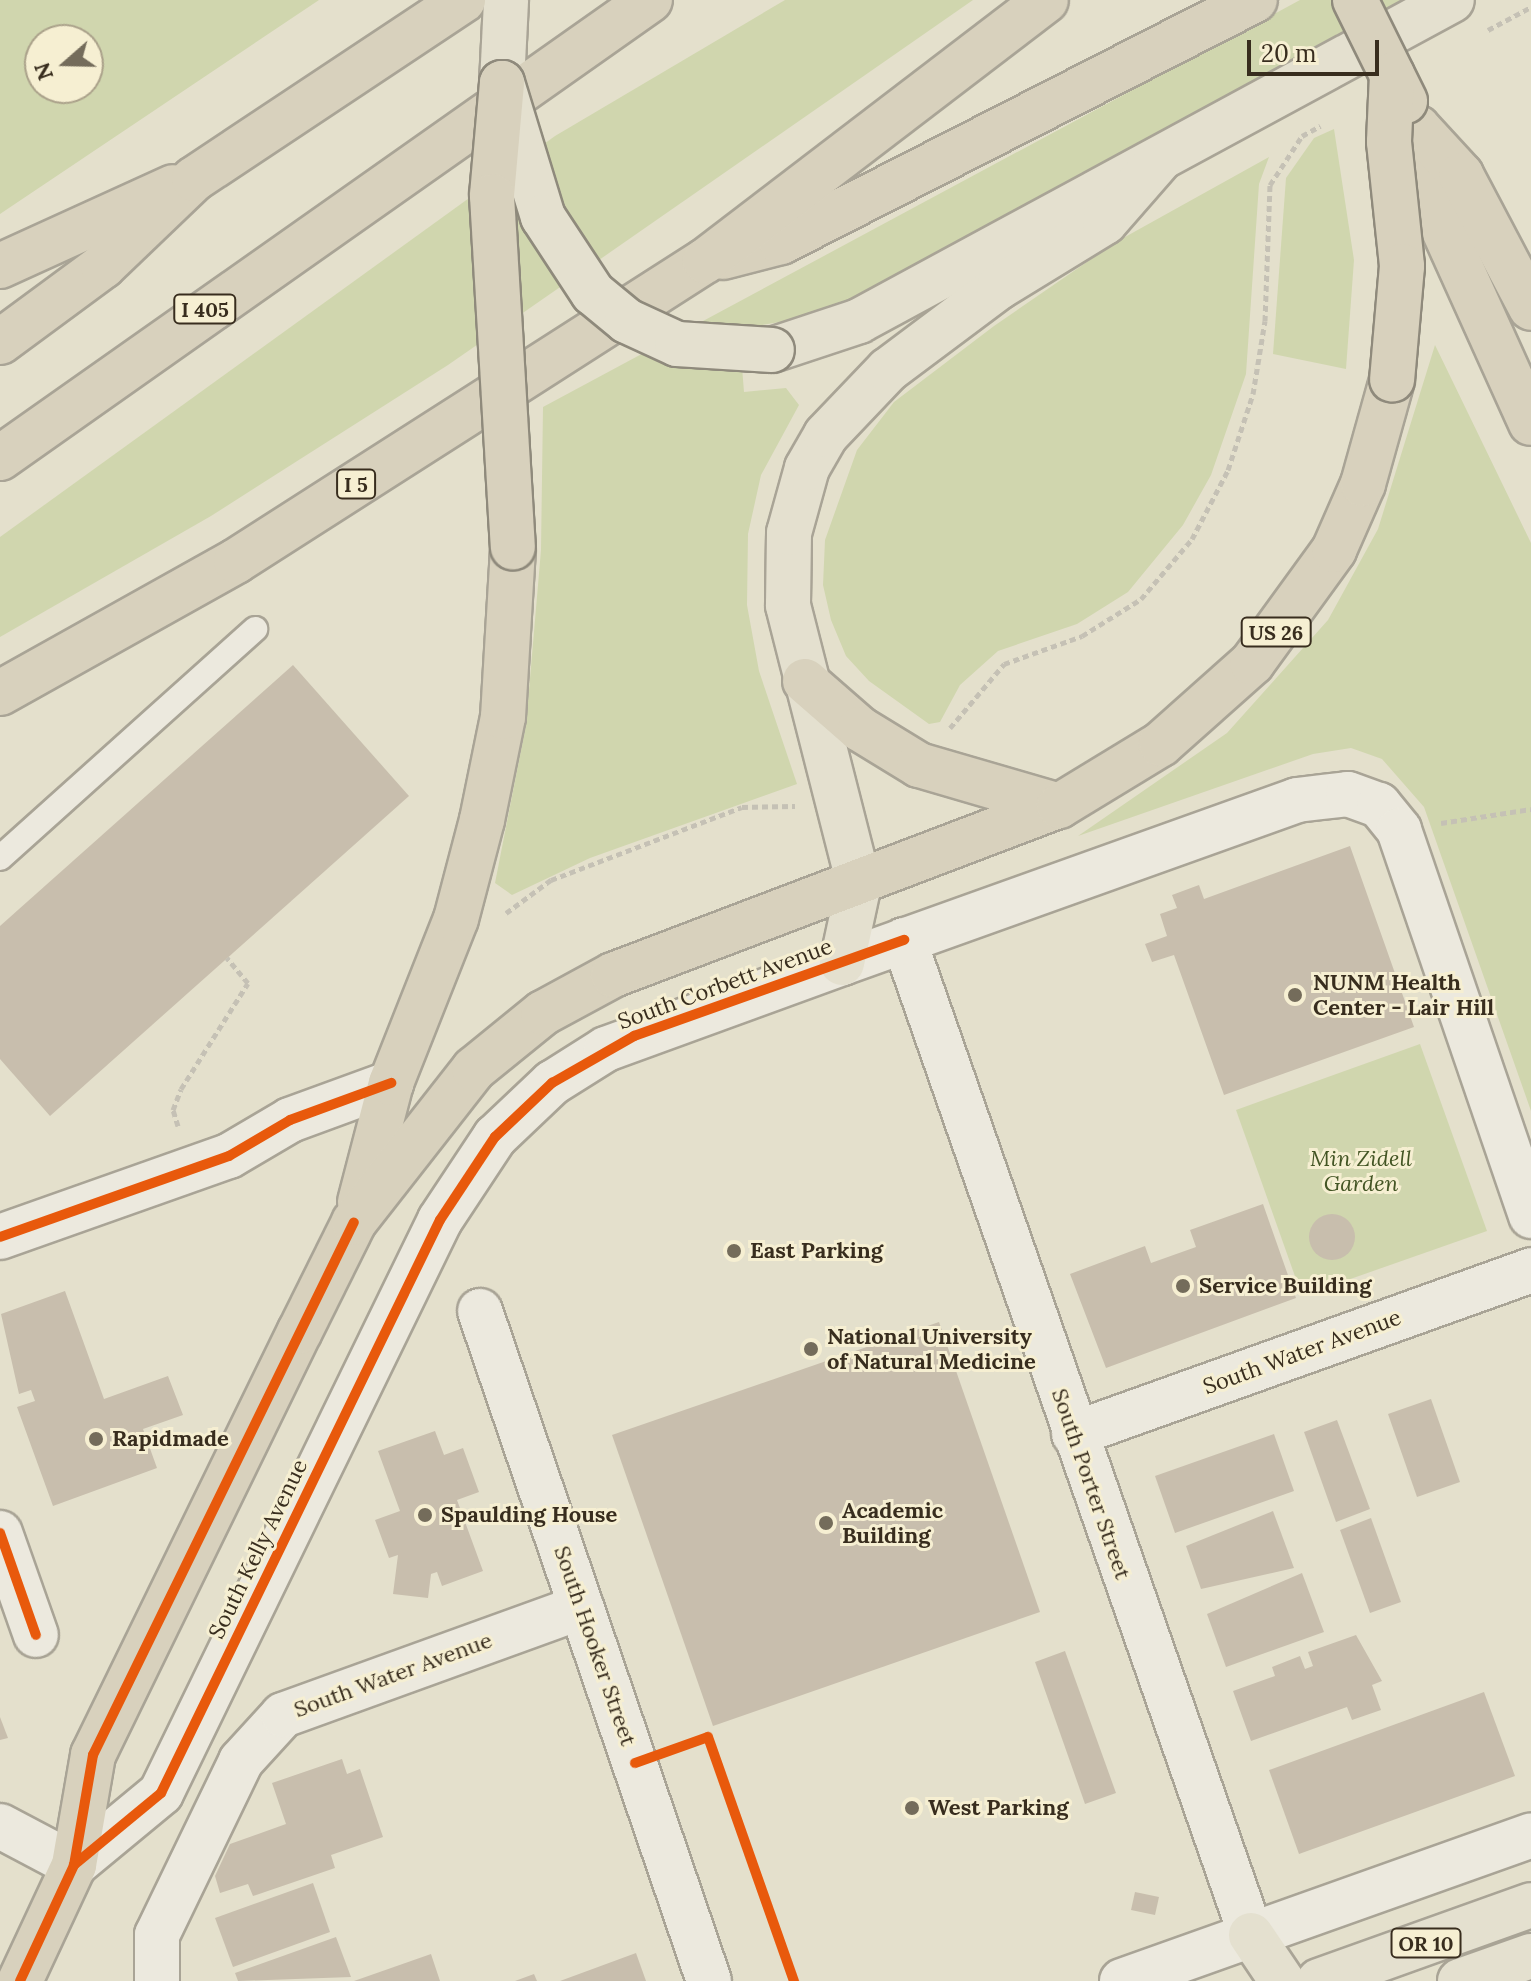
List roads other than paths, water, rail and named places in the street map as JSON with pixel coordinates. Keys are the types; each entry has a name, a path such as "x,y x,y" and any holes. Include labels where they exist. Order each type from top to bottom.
{"highway":[{"path":"0,342 103,266 194,179 463,0"},
{"name":"I 405","path":"0,458 650,0"},
{"name":"I 5","path":"0,693 236,561 705,261 1046,0"},
{"path":"705,261 781,242 1255,0"},
{"name":"US 26","path":"1355,0 1418,128 1461,175 1516,254 1531,308"},
{"name":"US 26","path":"859,884 1059,806 1161,744 1252,663 1334,550 1363,484 1392,380 1402,266 1389,142 1392,75"},
{"path":"354,1222 391,1083 456,919 482,820 503,717 513,547 492,196 502,83"},
{"path":"1418,128 1428,195 1531,423"},
{"path":"0,266 83,223 194,179"},
{"path":"805,681 860,729 919,765 1059,806"},
{"name":"South Corbett Avenue","path":"354,1222 474,1069 543,1013 661,955 859,884"},
{"name":"South Kelly Avenue","path":"20,1981 74,1865 93,1755 354,1222"}],"main road":[{"path":"506,0 502,83 543,217 593,293 627,321 677,344 772,350 859,321 1452,0"},
{"path":"842,963 859,884 788,605 789,533 797,496 826,435 918,345 1105,222 1160,159"},
{"name":"OR 10","path":"1319,1981 1531,1905"},
{"path":"1251,1935 1282,1981"},
{"name":"OR 10","path":"1460,1981 1531,1956"}],"street":[{"name":"South Corbett Avenue","path":"440,1220 495,1137 573,1068 634,1036 1297,800 1348,794 1379,805 1399,830 1531,1216"},
{"name":"South Porter Street","path":"904,940 1251,1935"},
{"path":"0,1237 192,1169 290,1120 391,1083"},
{"name":"South Kelly Avenue","path":"74,1865 161,1793 440,1220"},
{"name":"South Water Avenue","path":"1074,1434 1531,1270"},
{"name":"South Hooker Street","path":"480,1311 709,1981"},
{"path":"0,1533 36,1635"},
{"name":"South Water Avenue","path":"155,1968 241,1761 283,1715 581,1607"},
{"path":"0,1826 74,1865"},
{"path":"1122,1981 1531,1835"}],"lane":[{"path":"0,858 255,629"}],"place":[{"name":"NUNM Health Center - Lair Hill","path":"1295,995"},
{"name":"East Parking","path":"734,1251"},
{"name":"Service Building","path":"1183,1286"},
{"name":"National University of Natural Medicine","path":"811,1349"},
{"name":"Rapidmade","path":"96,1439"},
{"name":"Spaulding House","path":"425,1515"},
{"name":"Academic Building","path":"826,1523"},
{"name":"West Parking","path":"912,1808"}],"park label":[{"name":"Min Zidell Garden","path":"1361,1170"}]}
